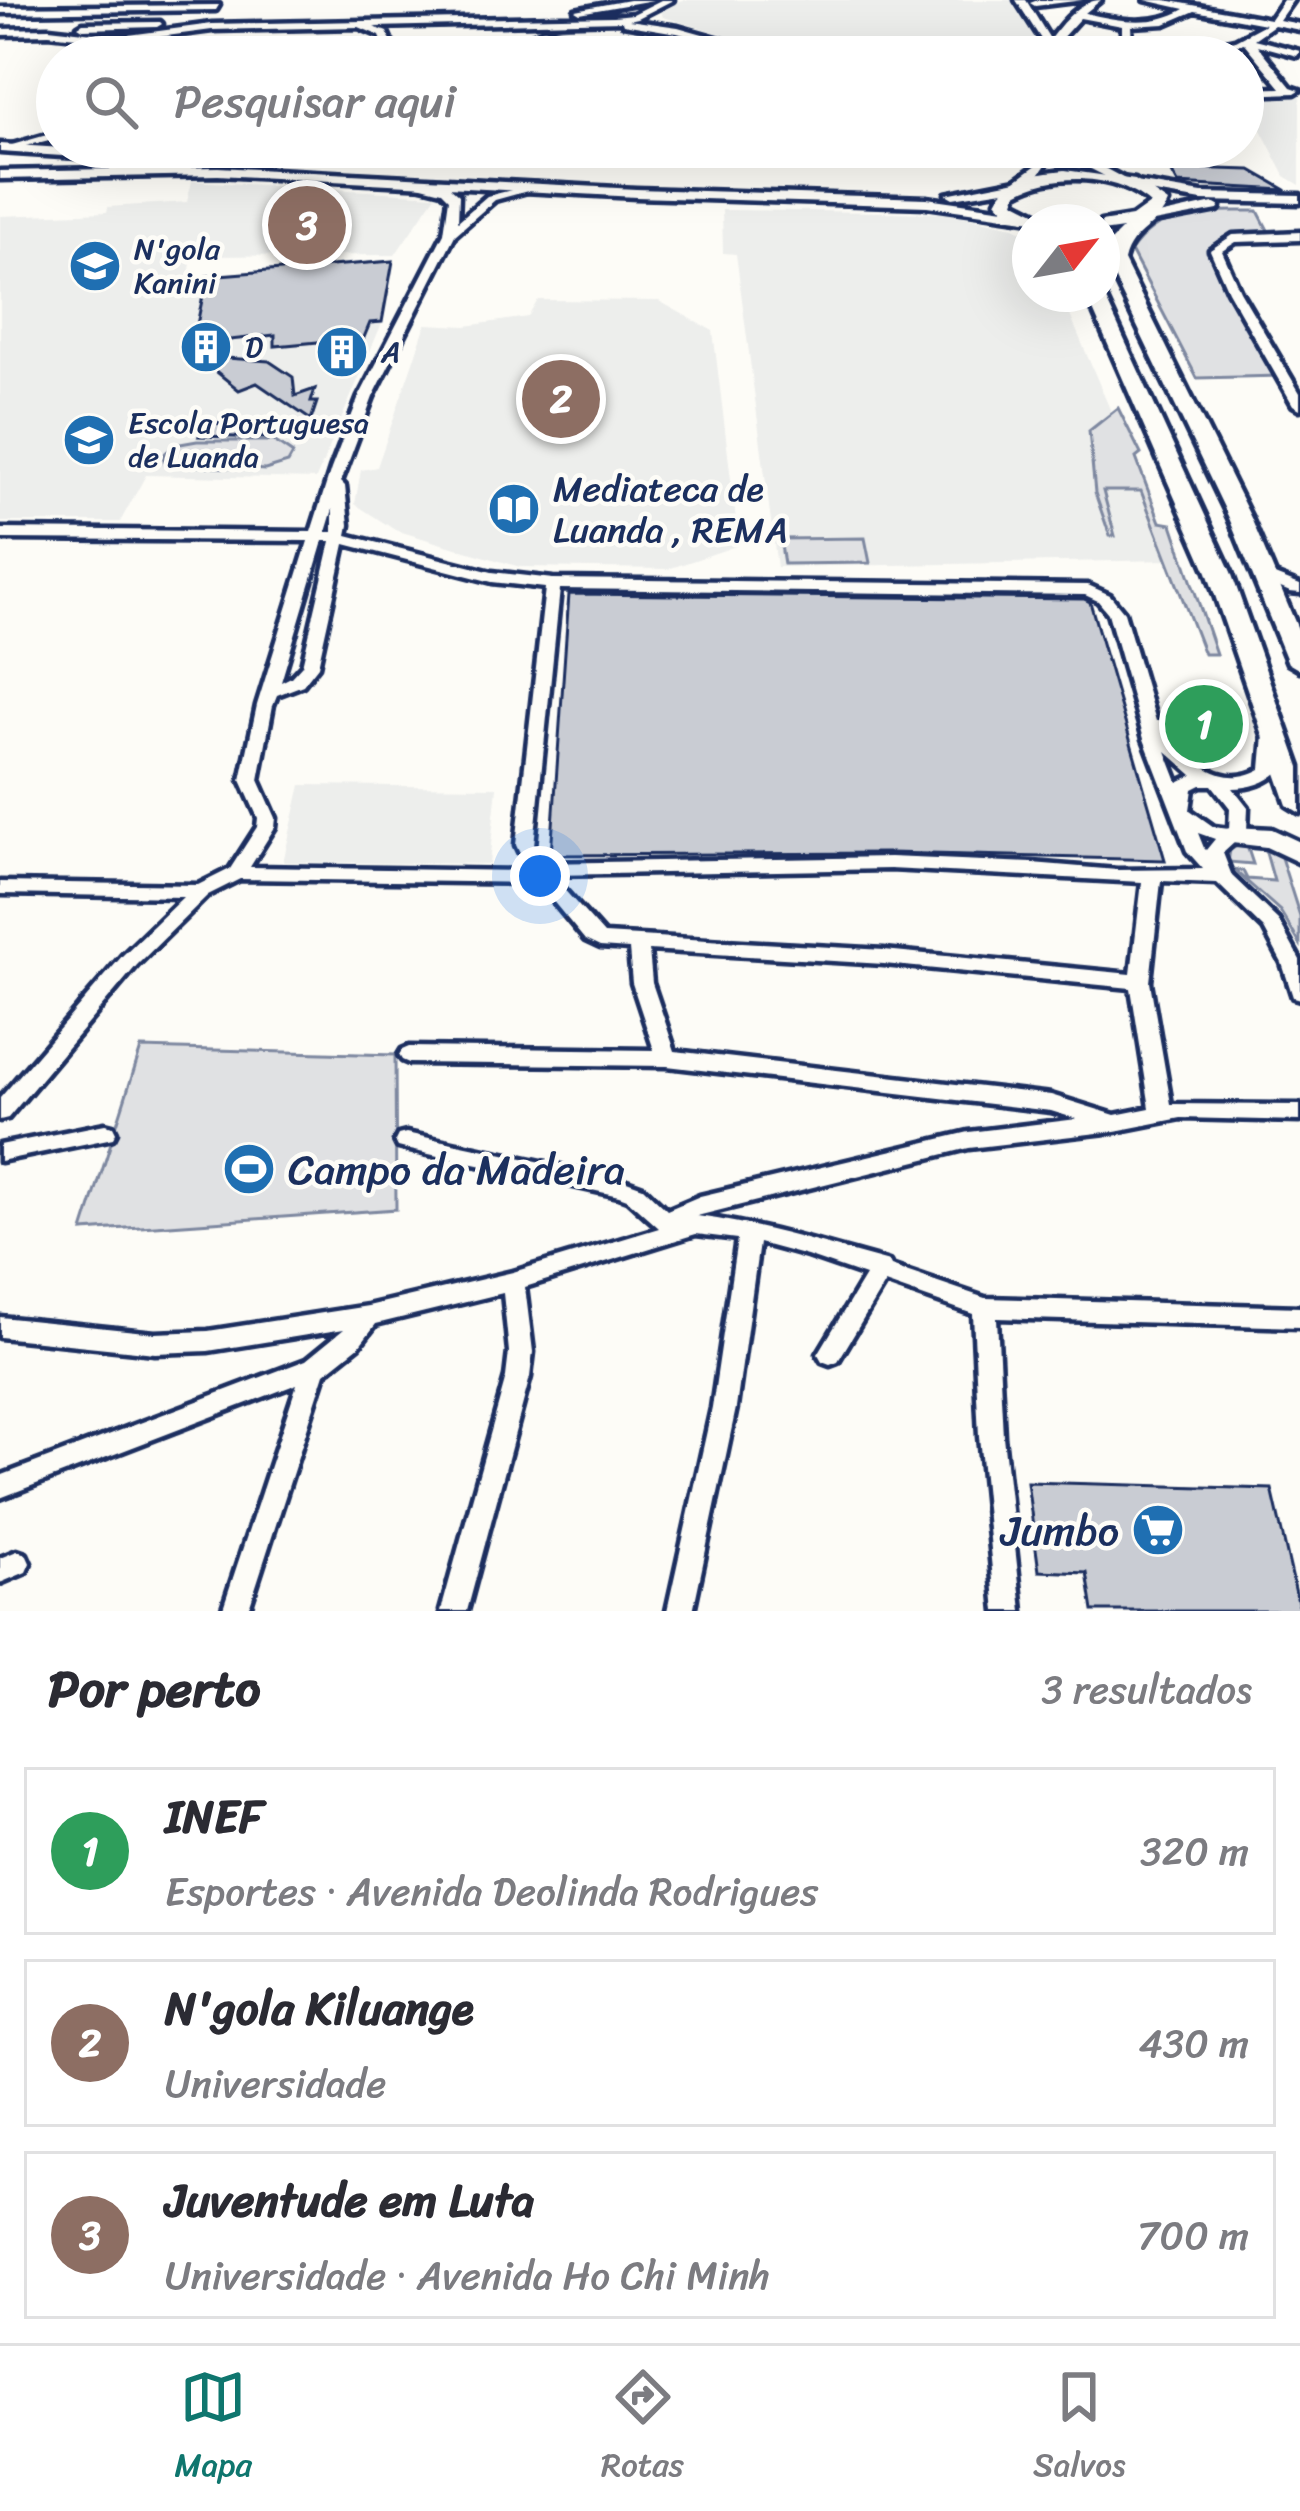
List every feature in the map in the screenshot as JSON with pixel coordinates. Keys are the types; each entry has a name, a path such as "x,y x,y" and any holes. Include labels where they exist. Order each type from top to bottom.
{"highway":[{"path":"1012,206 1005,201 1017,184 1074,177 1130,185 1159,203 1156,212 1120,241 1115,262 1285,589 1300,663"},
{"path":"1120,224 1143,220"},
{"path":"1103,312 1219,572 1300,806"},
{"path":"1233,836 1272,838 1300,854"}],"main road":[{"path":"5,147 36,148"},
{"path":"85,172 96,168"},
{"path":"280,168 928,195 1017,184"},
{"path":"0,175 200,171 940,202 1012,216"},
{"path":"1130,185 1202,197 1300,202"},
{"path":"1143,220 1212,207 1300,202"}],"street":[{"path":"0,31 599,14 668,0"},
{"path":"1021,0 1045,36"},
{"path":"1047,36 1033,2 1078,0"},
{"path":"1060,36 1077,14 1096,0"},
{"path":"1150,0 1300,27"},
{"path":"1254,36 1272,23 1288,0"},
{"path":"599,14 621,4 646,5 678,30"},
{"path":"216,7 214,20 229,23"},
{"path":"0,10 216,7"},
{"path":"174,24 216,7"},
{"path":"1077,14 1126,26 1178,17 1192,8"},
{"path":"110,36 174,24 599,14 700,36"},
{"path":"333,23 369,26 384,34 388,26 417,21"},
{"path":"99,36 95,29 113,25"},
{"path":"1126,26 1127,36"},
{"path":"133,36 140,30"},
{"path":"0,31 85,36"},
{"path":"1264,44 1297,53"},
{"path":"1264,57 1294,90"},
{"path":"5,147 36,140"},
{"path":"1017,184 1040,168"},
{"path":"1099,168 1130,185"},
{"path":"237,873 266,827 267,818 250,780 269,692 338,469 366,397 450,233 455,197 446,189 414,181"},
{"path":"450,233 496,196 536,188"},
{"path":"1300,236 1234,238 1216,250 1234,291 1300,405"},
{"path":"269,692 297,681 310,666 339,531 338,469"},
{"path":"337,503 349,519 376,535"},
{"path":"0,531 339,531 376,535 477,565 536,576 1091,583 1112,592 1125,609 1165,739 1185,764 1217,780 1239,807 1241,825 1214,853 1226,883"},
{"path":"339,531 477,574 553,584 1088,590 1116,612 1153,739 1196,851 1259,911 1282,942 1300,992"},
{"path":"553,584 525,845 540,873 600,940 884,957 1140,982"},
{"path":"1181,812 1184,786 1198,778 1252,781 1270,771 1268,711"},
{"path":"1181,812 1210,832 1233,836"},
{"path":"1152,876 1196,851"},
{"path":"0,1112 142,946 201,891 237,873 995,865 1152,876 1172,871 1226,883"},
{"path":"1152,876 1140,982 1162,1114"},
{"path":"0,888 201,891"},
{"path":"638,943 643,983 667,1058"},
{"path":"409,1054 667,1058 1051,1103 1115,1123"},
{"path":"664,1221 700,1205 969,1140 1162,1114 1300,1113"},
{"path":"0,1153 105,1132"},
{"path":"406,1141 621,1188 635,1193 664,1221 748,1232 881,1269 985,1308 1300,1317"},
{"path":"0,1328 155,1343 208,1341 368,1316 513,1281 692,1228"},
{"path":"680,1611 724,1408 748,1232"},
{"path":"830,1354 881,1269"},
{"path":"454,1611 518,1377 521,1352 513,1281"},
{"path":"985,1308 991,1436 1009,1611"},
{"path":"0,1487 315,1366 350,1339 368,1316"},
{"path":"236,1611 315,1366"}],"shaded area":[{"path":"683,0 1013,0 1034,36 728,36 663,17 660,8"},
{"path":"1300,92 1300,185 1285,176 1264,135 1264,93"},
{"path":"192,181 436,195 395,255 192,256 189,277 207,276 195,338 382,323 316,479 146,475 120,522 0,522 0,216 107,212 108,207 187,202"},
{"path":"722,210 948,213 1012,227 1012,312 1069,312 1174,560 777,567 736,254 723,253"},
{"path":"1258,211 1270,234 1227,237 1207,252 1281,376 1197,378 1131,251 1157,225 1172,218"},
{"path":"538,300 659,301 713,331 739,545 668,569 520,567 395,530 355,504 361,470 377,467 426,324 466,326 528,317"},
{"path":"1118,408 1141,454 1136,458 1160,522 1172,524 1216,654 1204,654 1141,491 1103,491 1115,536 1110,536 1095,493 1089,431"},
{"path":"274,441 293,454 288,463 265,470 165,464 163,455 175,445"},
{"path":"865,538 870,563 784,564 780,539"},
{"path":"1169,712 1232,713 1240,737 1175,735"},
{"path":"301,785 497,787 489,864 283,862"},
{"path":"1243,843 1278,848 1300,917 1300,944 1280,911 1233,869 1243,871 1247,879 1274,881 1265,849 1248,849 1253,864 1228,862 1230,850"},
{"name":"Campo da Madeira","path":"141,1048 395,1055 396,1209 83,1231"}],"building":[{"path":"544,27 583,33 575,36 521,36"},
{"path":"1183,168 1251,170 1286,190 1178,184 1172,173"},
{"path":"393,261 382,322 370,323 348,376 323,365 329,341 275,346 275,335 193,344 207,276"},
{"path":"197,356 269,361 293,377 295,396 315,389 311,402 317,402 311,420 257,383 239,390"},
{"path":"205,423 308,427 304,439 199,436"},
{"path":"569,594 1084,599 1090,602 1165,860 890,853 551,855"},
{"name":"Jumbo","path":"1027,1482 1272,1489 1300,1611 1093,1611 1087,1573 1039,1571"}],"place":[{"name":"Juventude em Luta","path":"307,225"},
{"name":"N'gola Kanini","path":"95,266"},
{"name":"D","path":"206,347"},
{"name":"A","path":"342,352"},
{"name":"N'gola Kiluange","path":"561,399"},
{"name":"Escola Portuguesa de Luanda","path":"89,440"},
{"name":"Mediateca de Luanda , REMA","path":"514,509"},
{"name":"INEF","path":"1204,724"},
{"name":"Campo da Madeira","path":"249,1169"},
{"name":"Jumbo","path":"1158,1530"}]}
